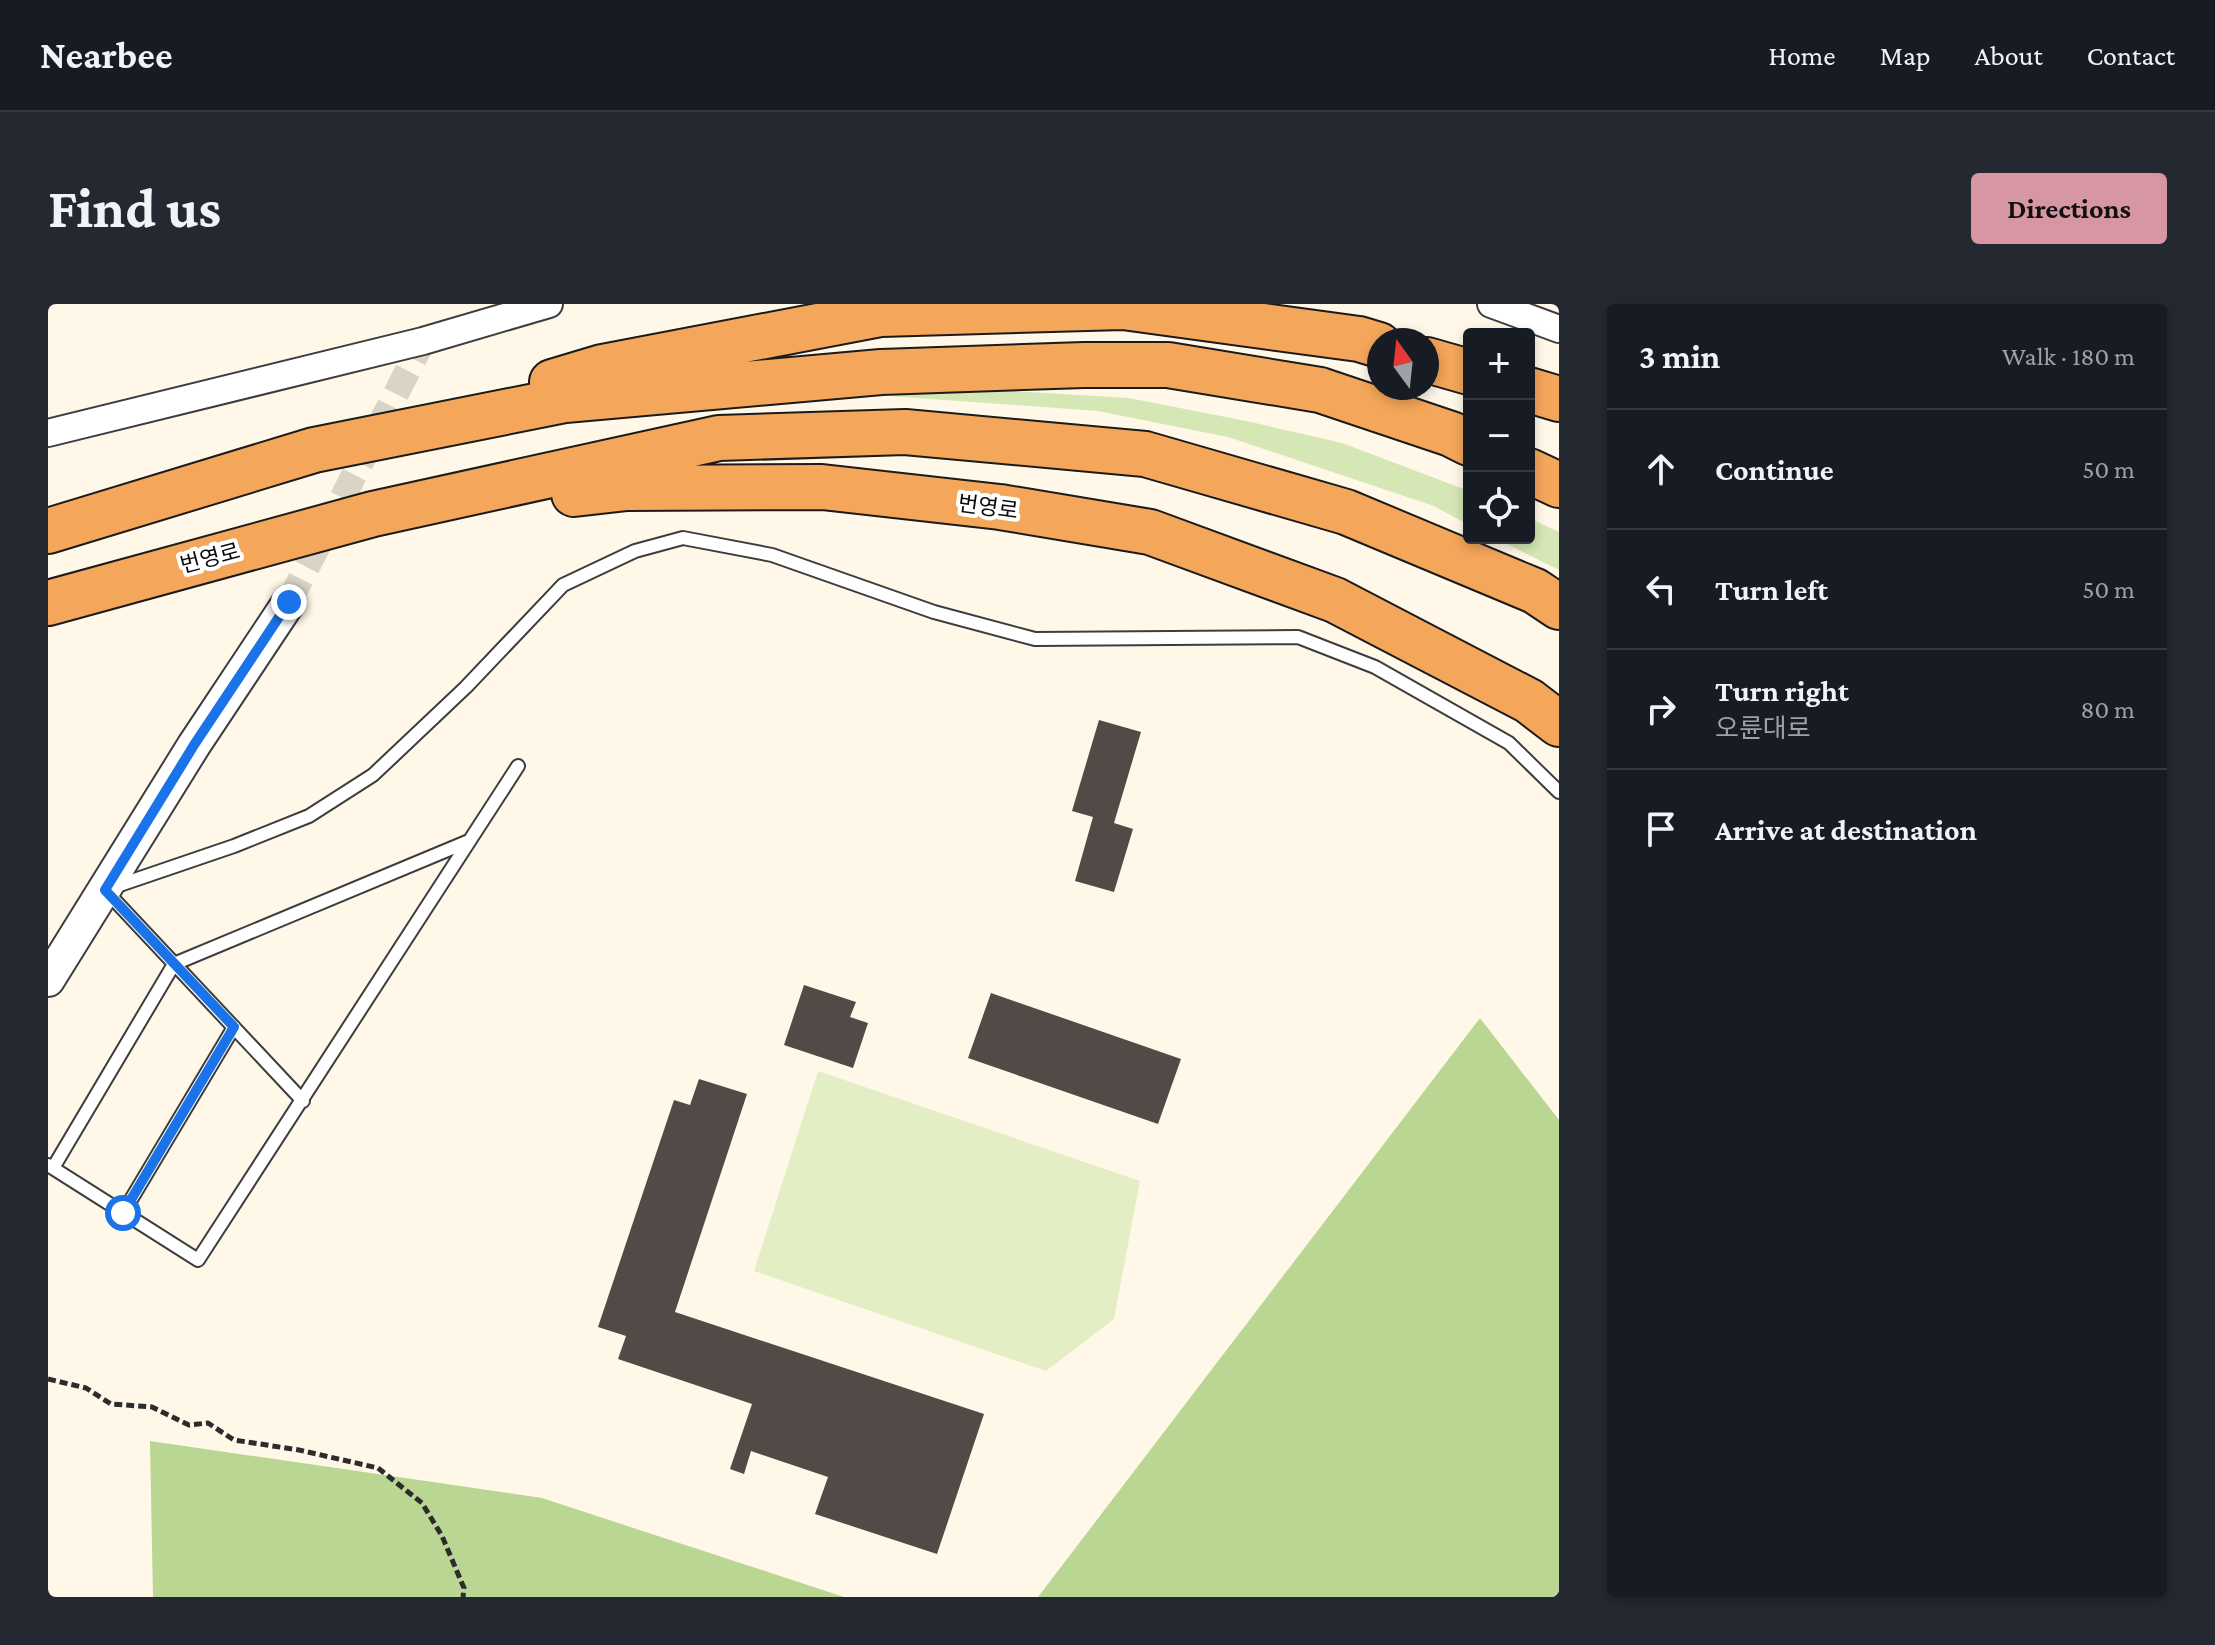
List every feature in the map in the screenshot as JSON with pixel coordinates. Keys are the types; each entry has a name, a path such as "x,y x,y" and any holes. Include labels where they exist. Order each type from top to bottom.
{"highway":[{"path":"48,531 602,367 881,314 1123,307 1367,341"},
{"path":"1439,363 1463,370"},
{"path":"314,450 565,400 881,372 1084,365 1168,365 1320,390 1463,440"},
{"path":"1535,392 1559,399"},
{"name":"번영로","path":"48,603 373,514 719,438 905,432 1145,454 1346,512 1535,591 1559,607"},
{"path":"1531,472 1559,485"},
{"name":"번영로","path":"373,514 627,488 822,487 1000,507 1150,532 1335,600 1529,701 1559,724"}],"street":[{"path":"48,433 423,341 549,304"},
{"path":"1491,304 1559,329"},
{"path":"48,980 194,745 289,602"}],"lane":[{"path":"303,1101 105,890 234,846 309,816 373,775 466,687 563,585 635,551 683,538 772,555 934,612 1035,639 1298,637 1375,667 1509,743 1559,792"},
{"path":"471,840 174,964 51,1166 198,1260 303,1101 471,840 518,766"},
{"path":"123,1213 234,1027"}],"path":[{"path":"48,1379 86,1388 111,1404 152,1407 189,1425 208,1423 234,1440 299,1450 378,1468 422,1503 442,1536 464,1588 463,1597"}],"green space":[{"path":"962,388 1129,398 1251,422 1342,443 1463,489 1463,522 1434,506 1228,437 1098,411 889,396"},
{"path":"1535,521 1559,532 1559,570 1507,544 1535,544"},
{"path":"1480,1018 1559,1120 1559,1597 1038,1597"},
{"path":"818,1071 1140,1181 1114,1319 1046,1371 754,1271"},
{"path":"150,1441 542,1498 844,1597 153,1597"}],"building":[{"path":"1099,720 1141,732 1114,823 1133,829 1114,892 1075,881 1093,817 1072,811"},
{"path":"804,985 856,1002 850,1017 868,1023 853,1068 784,1045"},
{"path":"991,993 1181,1059 1158,1124 968,1058"},
{"path":"699,1079 747,1094 675,1312 984,1414 937,1554 815,1514 828,1477 751,1451 744,1474 730,1469 752,1404 618,1359 626,1336 598,1327 674,1100 690,1105"}],"tunnel":[{"path":"289,602 423,341"}],"route":[{"path":"123,1213 234,1027 105,890 194,745 289,602"}]}
